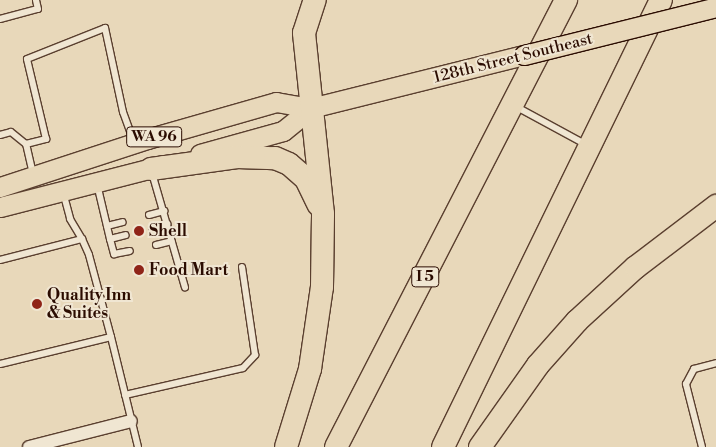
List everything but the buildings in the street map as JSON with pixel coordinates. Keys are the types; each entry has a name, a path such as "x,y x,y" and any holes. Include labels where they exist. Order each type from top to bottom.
{"highway":[{"path":"286,447 301,403 316,337 322,287 322,214 304,33 315,0"},
{"name":"I 5","path":"336,447 514,106 566,0"},
{"path":"444,447 588,146 661,0"},
{"path":"150,169 237,157 276,158 289,164 306,179 322,214"},
{"path":"480,447 538,365 577,321 636,267 716,206"}],"main road":[{"name":"128th Street Southeast","path":"0,187 34,178 134,143 276,102 310,108 716,7"},
{"name":"128th Street Southeast","path":"0,207 150,169 283,130 310,108"},
{"path":"0,198 15,194 34,178"}],"street":[{"path":"29,447 131,421"}],"lane":[{"path":"0,19 38,9 36,0"},
{"path":"26,144 46,139 27,59 105,28 123,112 134,143"},
{"path":"514,106 588,146"},
{"path":"0,135 11,132 26,144 34,178"},
{"path":"150,169 185,287"},
{"path":"97,183 114,254 130,251"},
{"path":"63,192 70,219 89,255 138,447"},
{"path":"149,215 164,211"},
{"path":"107,226 123,222"},
{"path":"152,228 167,224"},
{"path":"110,239 126,235"},
{"path":"0,260 82,239"},
{"path":"156,245 172,240"},
{"path":"125,395 243,368 256,355 242,267"},
{"path":"0,364 111,337"},
{"path":"702,447 686,384 694,368 716,363"}],"place":[{"name":"Shell","path":"139,231"},
{"name":"Food Mart","path":"139,270"},
{"name":"Quality Inn & Suites","path":"37,304"}]}
